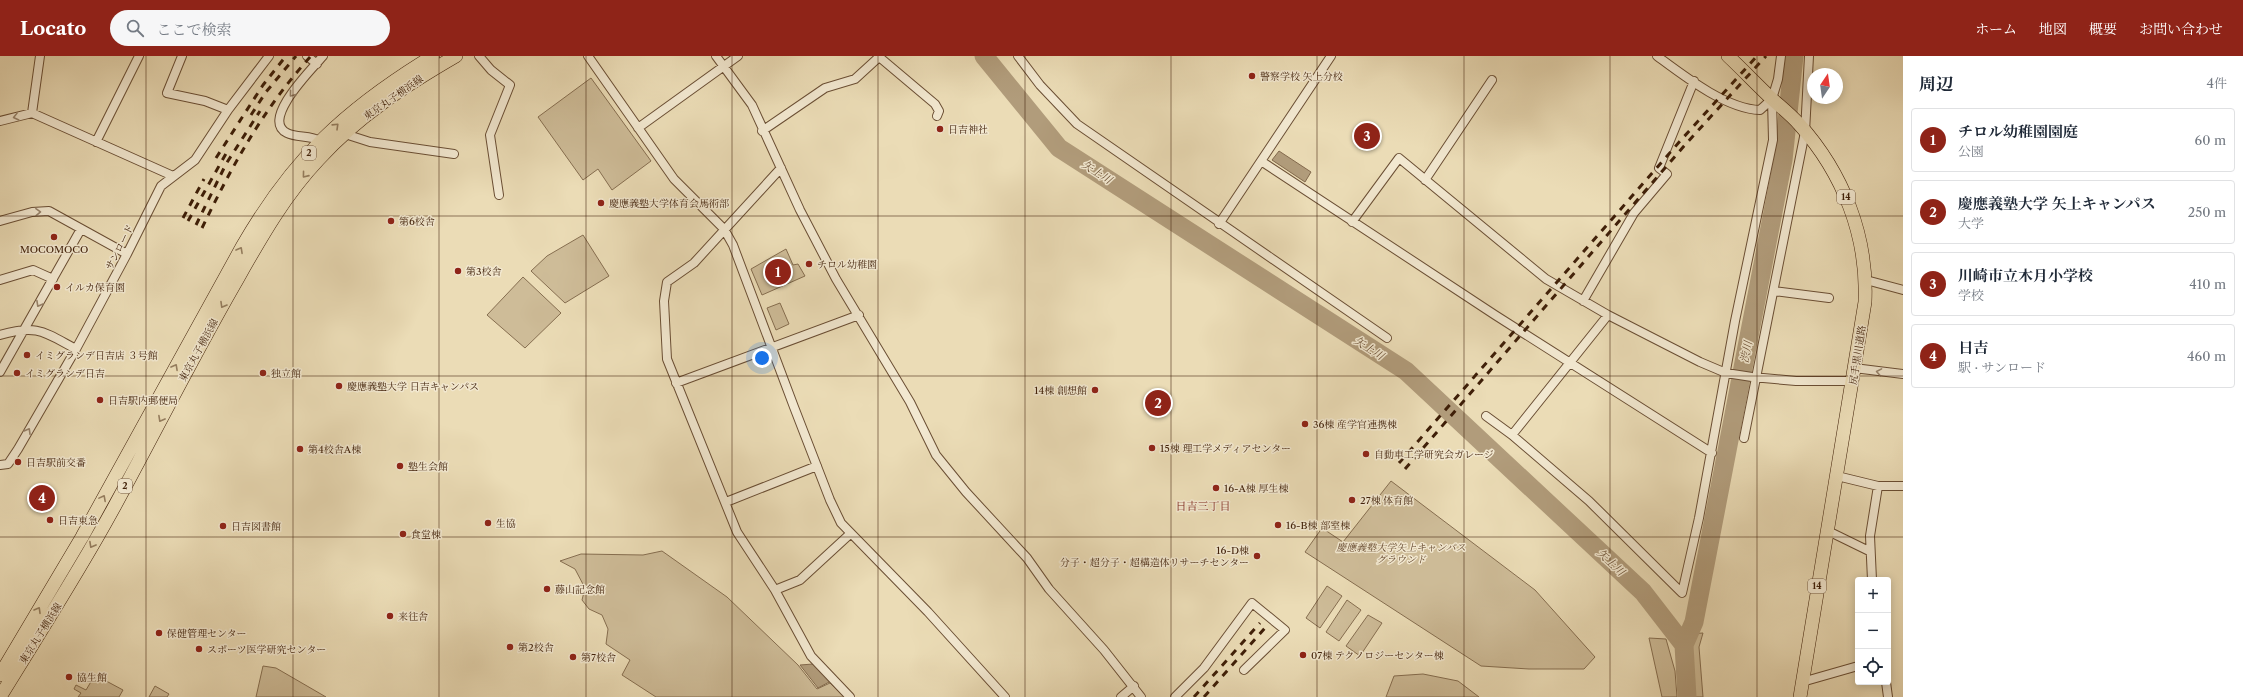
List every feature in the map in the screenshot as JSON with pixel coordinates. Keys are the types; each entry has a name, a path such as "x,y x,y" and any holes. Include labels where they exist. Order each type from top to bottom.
{"main road":[{"name":"東京丸子横浜線","path":"0,675 82,537 259,217 285,179 320,141 368,98 433,56"},
{"name":"東京丸子横浜線","path":"2,688 72,583 264,231 308,172 344,134 396,93 456,56"},
{"name":"尻手黒川道路","path":"1728,56 1802,128 1833,171 1846,196 1859,232 1865,261 1865,302 1837,476 1826,530 1800,697"}],"street":[{"path":"32,113 40,56"},
{"path":"96,142 139,56"},
{"path":"182,56 167,93 205,101 228,110"},
{"name":"サンロード","path":"2,464 76,348 127,254 161,186 195,160 228,110 269,56"},
{"path":"307,56 317,64"},
{"path":"320,141 287,134 281,129 278,123 279,114 285,104 324,56"},
{"path":"479,56 491,70 510,85 490,135 499,195"},
{"path":"588,56 674,179 724,229 734,246 771,348 830,500 841,523 850,534 928,612 1005,697"},
{"path":"716,56 752,105 762,131 800,210 836,279 910,402 936,455 966,492 1027,558 1049,589 1134,686 1141,697"},
{"path":"638,128 724,68 738,56"},
{"path":"1018,56 1040,85 1077,124 1219,224 1387,338"},
{"path":"1219,224 1331,56"},
{"path":"1657,56 1731,104 1746,110 1760,110 1772,99"},
{"path":"1486,416 1512,435 1589,501 1682,594 1712,454 1773,140 1772,99 1778,79 1781,56"},
{"path":"1744,438 1754,377 1774,291 1802,128 1809,56"},
{"path":"762,131 825,88 855,79 879,57 935,104 939,111 937,116"},
{"path":"1425,180 1492,80"},
{"path":"1583,301 1634,213 1667,174 1660,168 1694,81"},
{"path":"0,121 32,113 173,176"},
{"path":"344,134 370,142 454,154"},
{"path":"1352,222 1399,158 1546,279 1608,315 1700,362 1728,373 1754,377 1796,381 1853,381"},
{"path":"1261,160 1352,222 1712,454"},
{"path":"781,168 694,263 667,282 664,331 666,359 726,502 737,532 775,590 811,656 850,697"},
{"path":"0,221 32,212 49,212 127,254"},
{"path":"0,372 81,229"},
{"path":"0,280 33,270 53,278"},
{"path":"1866,280 1903,290"},
{"path":"1774,291 1829,298"},
{"path":"676,383 859,315"},
{"path":"1512,435 1608,315"},
{"path":"0,335 25,330 43,331 76,348"},
{"path":"1854,368 1903,374"},
{"path":"726,502 817,466"},
{"path":"1837,476 1878,486 1903,486"},
{"path":"1872,577 1869,551 1878,486"},
{"path":"1826,530 1869,551"},
{"path":"775,590 800,580 850,534"},
{"path":"1175,697 1204,668 1252,603 1285,630 1244,670"},
{"path":"1802,682 1855,667"},
{"path":"1886,685 1888,697"},
{"path":"1120,697 1134,686"}],"green space":[{"path":"591,78 651,161 612,190 598,169 583,180 538,117"},
{"path":"583,235 609,276 565,303 531,271 547,256"},
{"path":"786,249 793,265 798,264 805,276 762,295 751,269"},
{"path":"523,277 561,313 525,348 487,315"},
{"path":"780,303 789,324 776,330 767,308"},
{"name":"慶應義塾大学矢上キャンパス グラウンド","path":"1391,481 1535,590 1595,657 1584,669 1529,669 1481,666 1305,552 1322,528 1343,542"},
{"path":"662,551 727,597 798,665 817,689 830,683 844,697 656,697 622,675 630,660 606,644 608,629 602,615 589,609 582,600 585,588 575,569 560,561 581,554 643,555"},
{"path":"1327,586 1342,596 1320,628 1306,618"},
{"path":"1347,600 1361,610 1339,641 1326,632"},
{"path":"1368,615 1382,623 1360,656 1346,646"},
{"path":"1703,633 1699,647 1703,697 1692,697 1687,634"},
{"path":"1649,638 1666,639 1675,671 1677,697 1662,697"},
{"path":"263,666 276,668 326,697 256,697"},
{"path":"1423,674 1458,681 1479,697 1386,697 1394,676"},
{"path":"95,675 123,690 119,697 78,697 81,693 74,689 76,685 86,690"},
{"path":"155,686 169,694 167,697 149,697"}],"shaded area":[{"path":"1279,151 1311,172 1305,182 1272,160"},
{"path":"1687,648 1690,697 1681,697 1676,651"},
{"path":"813,664 831,681 818,688 800,665"}],"waterway":[{"name":"矢上川","path":"984,56 1059,148 1406,371 1643,592 1684,645 1687,697"},
{"name":"渋川","path":"1684,645 1694,622 1783,160 1794,56"}],"railway":[{"path":"216,158 263,85 286,56"},
{"path":"251,115 266,92 296,56"},
{"path":"202,228 237,159 250,138 278,96 311,56"},
{"path":"1399,463 1681,140 1757,56"},
{"path":"1405,469 1684,146 1766,56"},
{"path":"196,225 226,164 260,111"},
{"path":"188,221 228,150"},
{"path":"183,218 204,179"},
{"path":"1194,697 1260,623"},
{"path":"1204,697 1265,628"}],"place":[{"name":"警察学校 矢上分校","path":"1252,76"},
{"name":"日吉神社","path":"940,129"},
{"name":"川崎市立木月小学校","path":"1367,136"},
{"name":"慶應義塾大学体育会馬術部","path":"601,203"},
{"name":"第6校舎","path":"391,221"},
{"name":"MOCOMOCO","path":"54,237"},
{"name":"チロル幼稚園","path":"809,264"},
{"name":"第3校舎","path":"458,271"},
{"name":"チロル幼稚園園庭","path":"778,272"},
{"name":"イルカ保育園","path":"57,287"},
{"name":"イミグランデ日吉店 ３号館","path":"27,355"},
{"name":"イミグランデ日吉","path":"17,373"},
{"name":"独立館","path":"263,373"},
{"name":"慶應義塾大学 日吉キャンパス","path":"339,386"},
{"name":"14棟 創想館","path":"1095,390"},
{"name":"日吉駅内郵便局","path":"100,400"},
{"name":"慶應義塾大学 矢上キャンパス","path":"1158,403"},
{"name":"36棟 産学官連携棟","path":"1305,424"},
{"name":"15棟 理工学メディアセンター","path":"1152,448"},
{"name":"第4校舎A棟","path":"300,449"},
{"name":"自動車工学研究会ガレージ","path":"1366,454"},
{"name":"日吉駅前交番","path":"18,462"},
{"name":"塾生会館","path":"400,466"},
{"name":"16-A棟 厚生棟","path":"1216,488"},
{"name":"日吉","path":"42,498"},
{"name":"27棟 体育館","path":"1352,500"},
{"name":"日吉東急","path":"50,520"},
{"name":"生協","path":"488,523"},
{"name":"16-B棟 部室棟","path":"1278,525"},
{"name":"日吉図書館","path":"223,526"},
{"name":"食堂棟","path":"403,534"},
{"name":"16-D棟 分子・超分子・超構造体リサーチセンター","path":"1257,556"},
{"name":"藤山記念館","path":"547,589"},
{"name":"来往舎","path":"390,616"},
{"name":"保健管理センター","path":"159,633"},
{"name":"第2校舎","path":"510,647"},
{"name":"スポーツ医学研究センター","path":"199,649"},
{"name":"07棟 テクノロジーセンター棟","path":"1303,655"},
{"name":"第7校舎","path":"573,657"},
{"name":"協生館","path":"69,677"}],"district":[{"name":"日吉三丁目","path":"1203,506"}]}
